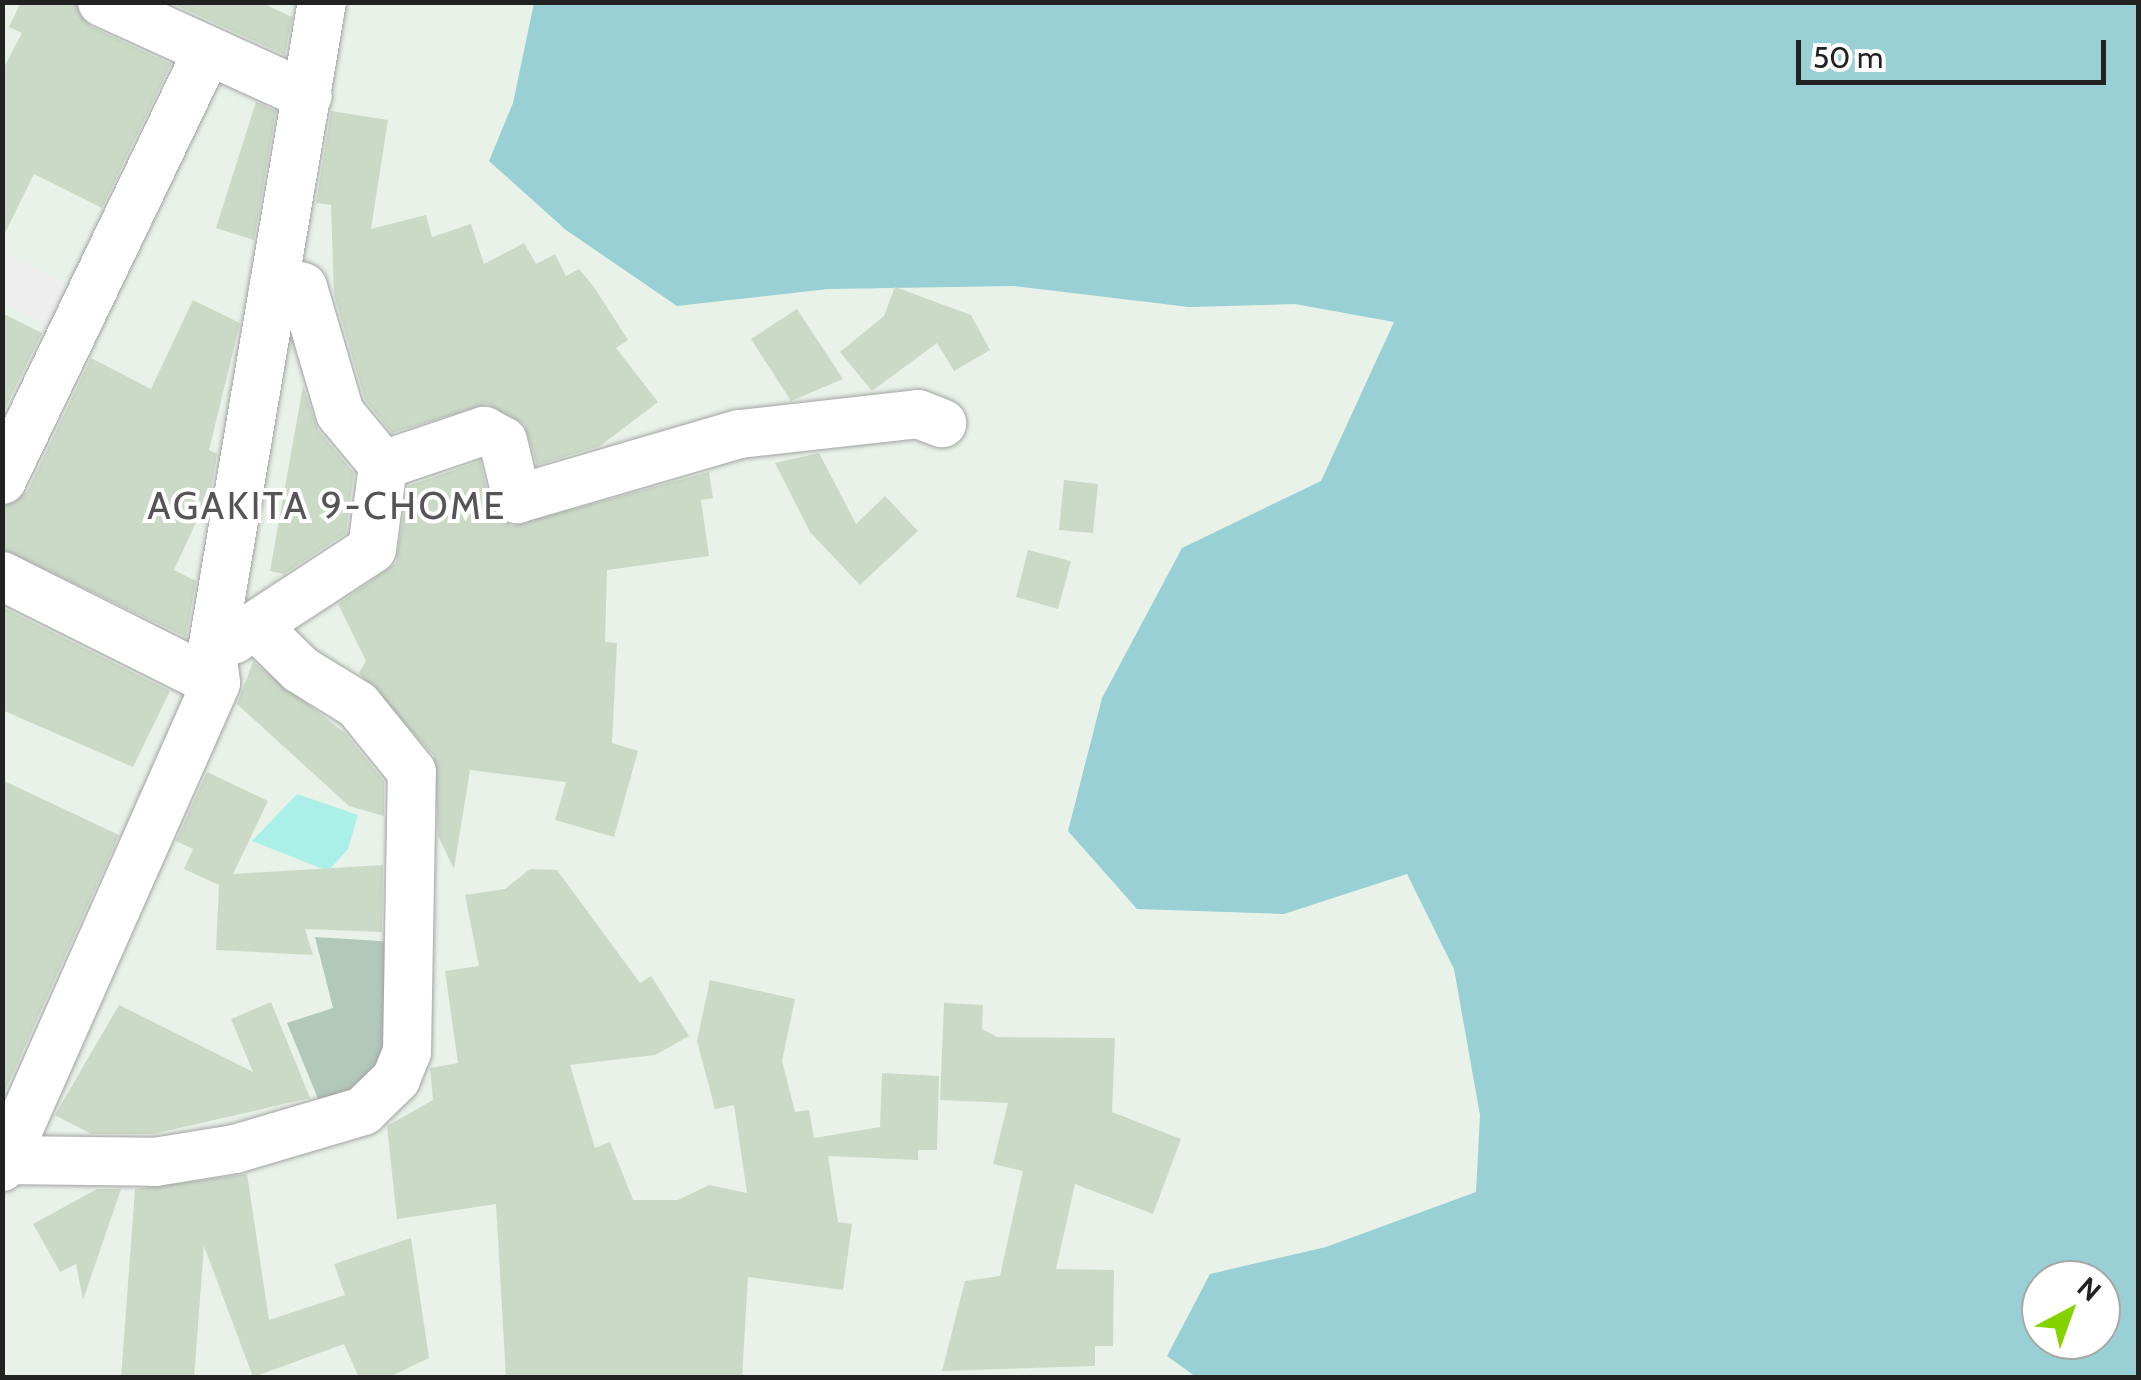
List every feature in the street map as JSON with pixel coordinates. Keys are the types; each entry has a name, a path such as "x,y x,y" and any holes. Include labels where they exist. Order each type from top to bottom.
{"street":[{"path":"102,2 308,96"},
{"path":"260,628 300,670 358,704 412,772 407,1052 396,1080 363,1112 236,1149 154,1162 3,1163 214,666 322,2"},
{"path":"2,480 207,52"},
{"path":"214,666 260,628 372,549 383,464 340,413 304,287 276,280"},
{"path":"383,464 484,431 503,440 517,500 740,434 918,414 942,423"},
{"path":"2,576 214,666"}],"shaded area":[{"path":"534,3 2138,3 2138,1377 1196,1377 1167,1356 1210,1274 1326,1247 1476,1192 1480,1115 1454,969 1407,874 1284,914 1137,909 1068,831 1102,698 1182,548 1321,481 1394,322 1295,304 1189,307 1014,286 828,289 677,306 566,230 489,161 513,103"},
{"path":"2,253 80,291 61,331 3,303"},
{"path":"297,794 358,815 348,849 328,871 252,841"},
{"path":"315,937 396,942 387,1074 323,1111 287,1023 333,1008"}],"building":[{"path":"21,2 75,2 90,26 171,64 102,208 34,174 2,239 2,71 22,33 9,27"},
{"path":"169,2 260,2 292,17 285,55"},
{"path":"256,102 276,111 254,240 216,228"},
{"path":"331,111 388,120 371,229 426,215 432,237 471,224 484,264 524,243 536,264 555,254 566,276 579,269 594,287 628,340 616,348 658,402 600,446 537,465 524,424 487,404 392,433 365,400 334,294 331,205 316,203"},
{"path":"895,287 971,315 990,350 954,371 937,343 872,391 840,352 884,316"},
{"path":"193,300 240,323 209,450 217,454 211,490 174,570 196,581 186,637 2,549 2,507 27,492 91,358 151,389"},
{"path":"797,309 843,379 791,401 751,339"},
{"path":"2,313 42,333 2,415"},
{"path":"303,386 318,430 354,473 346,533 284,574 270,571"},
{"path":"819,453 856,524 885,496 918,531 860,585 810,532 775,463"},
{"path":"480,461 491,506 511,526 709,472 713,498 701,500 709,556 607,570 605,642 617,643 612,743 638,751 614,837 555,820 566,782 470,770 454,869 438,836 434,756 359,673 366,661 338,604 396,563 408,486"},
{"path":"1064,480 1098,484 1093,533 1059,530"},
{"path":"1028,550 1071,561 1058,609 1016,597"},
{"path":"2,607 170,691 133,767 2,710"},
{"path":"253,662 345,733 384,781 384,816 349,806 237,704"},
{"path":"207,772 268,801 233,874 383,865 382,932 305,929 313,955 216,950 219,885 184,869 193,849 176,841"},
{"path":"2,780 119,835 2,1098"},
{"path":"530,869 557,870 640,983 651,976 689,1036 655,1055 570,1065 595,1148 610,1142 633,1200 678,1200 709,1185 747,1193 734,1105 715,1109 697,1041 710,980 795,999 782,1061 795,1112 809,1110 814,1138 880,1127 882,1073 939,1076 937,1150 918,1150 918,1160 828,1156 838,1222 852,1224 843,1290 748,1277 742,1378 506,1378 496,1204 397,1219 387,1126 433,1100 430,1068 458,1063 445,971 479,966 465,895 505,889"},
{"path":"271,1002 310,1098 153,1134 91,1134 55,1115 119,1005 253,1072 231,1019"},
{"path":"944,1003 983,1005 982,1029 997,1037 1115,1038 1112,1112 1181,1139 1153,1214 1075,1184 1056,1269 1114,1270 1113,1346 1095,1346 1095,1366 942,1371 965,1281 1000,1276 1023,1171 993,1164 1008,1103 940,1100"},
{"path":"247,1174 269,1320 345,1295 334,1264 411,1238 429,1358 387,1378 359,1378 344,1344 253,1377 204,1246 194,1378 121,1378 135,1189"},
{"path":"97,1189 121,1189 83,1300 76,1264 60,1272 33,1224"}],"district":[{"name":"AGAKITA 9-CHOME","path":"327,506"}]}
